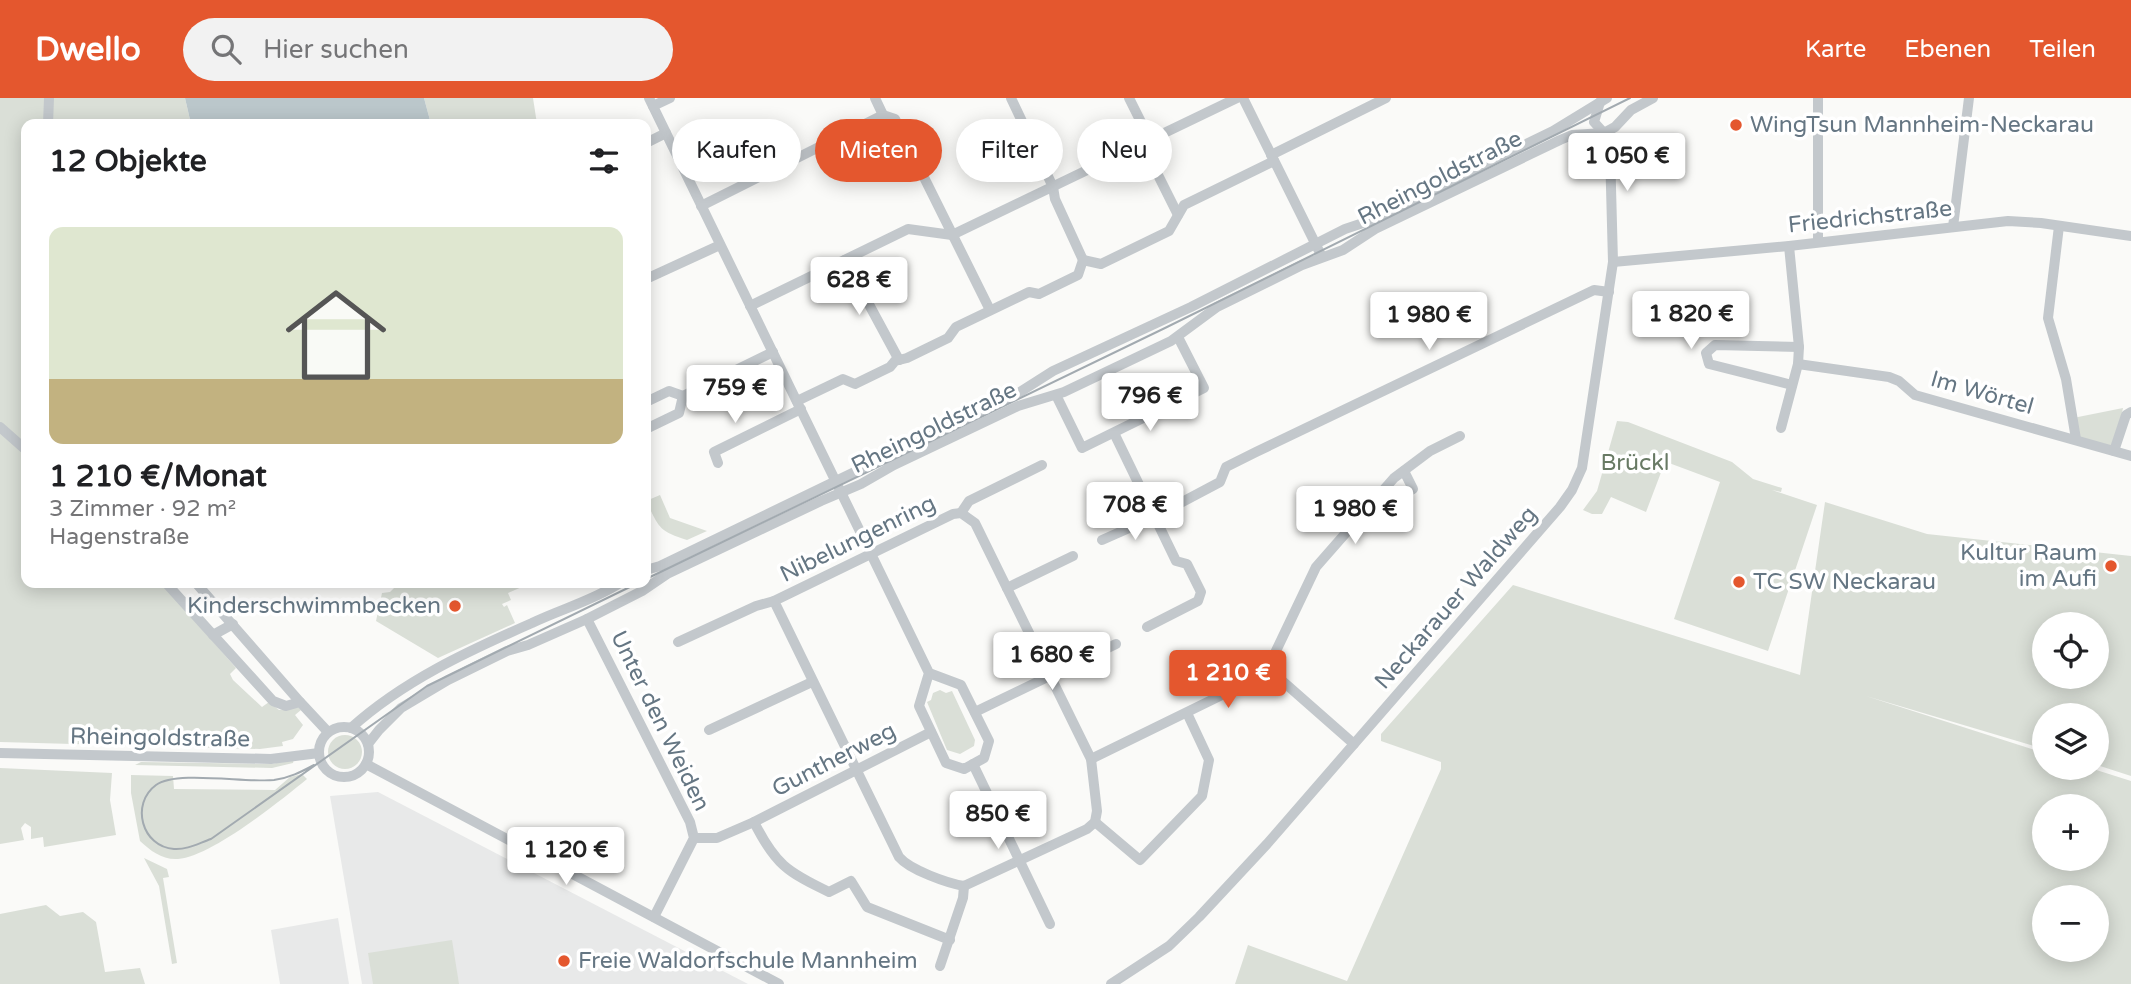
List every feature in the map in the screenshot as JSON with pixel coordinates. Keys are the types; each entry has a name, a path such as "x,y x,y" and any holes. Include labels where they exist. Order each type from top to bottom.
{"street":[{"path":"48,119 49,98"},
{"path":"670,98 651,102 929,673 919,706 931,732 946,763 964,769 984,758 989,741 961,685 929,673"},
{"path":"875,98 883,115"},
{"path":"718,463 713,452 843,379 855,384 948,338 956,327 990,310 1029,292 1039,294 1078,275 1083,260 1055,200 1053,187 1011,98"},
{"path":"1129,98 1137,119"},
{"path":"1172,129 1237,98"},
{"path":"1243,98 1322,257"},
{"path":"1083,260 1101,264 1169,231 1184,205 1373,101 1386,98"},
{"path":"1604,133 1615,127 1631,110 1653,98"},
{"path":"1818,98 1818,242"},
{"path":"1953,227 1969,98"},
{"name":"Rheingoldstraße","path":"1604,100 1594,122 1604,133"},
{"name":"Rheingoldstraße","path":"651,569 1020,392 1053,371 1203,301 1345,229 1369,221 1544,136 1604,100"},
{"path":"701,206 883,115 895,119 990,310"},
{"path":"651,140 666,133"},
{"name":"Rheingoldstraße","path":"651,585 667,574 1018,406 1056,395 1178,337 1217,307 1322,257 1343,250 1375,229 1560,139 1572,135 1604,133"},
{"name":"Neckarauer Waldweg","path":"1111,984 1169,946 1199,917 1506,572 1572,490 1582,468 1612,262 1611,168 1609,143 1604,133"},
{"path":"750,306 908,229 952,235 1077,175"},
{"path":"1164,182 1178,215"},
{"name":"Friedrichstraße","path":"1612,262 1789,246 2008,221 2131,236"},
{"path":"2059,226 2048,318 2067,379 2076,439"},
{"path":"651,277 720,245"},
{"path":"1781,428 1798,364 1799,347 1789,246"},
{"path":"845,260 899,360"},
{"path":"1102,540 1154,517 1220,482 1226,467 1256,452 1594,290 1609,292"},
{"path":"1056,395 1082,448 1114,433 1204,388 1178,337"},
{"path":"1792,385 1709,364 1706,353 1715,345 1799,347"},
{"path":"651,399 669,391 683,396 773,352"},
{"name":"Im Wörtel","path":"1798,364 1889,377 1899,381 1915,395 2131,456"},
{"path":"651,427 679,413 683,396"},
{"path":"2114,451 2126,415 2131,412"},
{"path":"0,427 21,446"},
{"path":"1114,433 1176,561 1187,564 1201,592 1198,601 1147,627"},
{"path":"1271,671 1275,653 1316,568 1382,491 1430,451 1460,436"},
{"name":"Nibelungenring","path":"961,513 969,502 1042,465"},
{"path":"1382,491 1399,496 1413,489 1404,471"},
{"name":"Nibelungenring","path":"678,642 774,601 953,514 961,513 975,523 1091,759 1097,811 1095,822"},
{"path":"1007,588 1073,556"},
{"path":"171,588 273,701 286,706 300,702"},
{"path":"201,588 328,732"},
{"path":"351,728 384,700 431,672 532,622 564,611 612,588"},
{"name":"Rheingoldstraße","path":"368,744 401,708 433,688 507,651 528,645 587,619 646,588"},
{"name":"Nibelungenring","path":"774,601 899,857 905,864 955,885 964,886"},
{"name":"Unter den Weiden","path":"587,619 690,822 694,838 654,917"},
{"path":"214,635 233,624"},
{"path":"975,712 1116,644"},
{"path":"1271,671 1354,744"},
{"path":"1091,759 1271,671"},
{"path":"709,730 812,682"},
{"path":"940,966 963,898 964,886 1087,829 1095,822 1140,860 1202,796 1209,760 1187,713"},
{"path":"339,727 351,728 360,732 368,744 369,755 366,764 357,773 340,776 325,768 319,753 321,742 328,732 339,727"},
{"name":"Guntherweg","path":"694,838 717,838 754,822 931,732"},
{"name":"Rheingoldstraße","path":"0,753 271,759 319,753"},
{"path":"366,764 779,984"},
{"path":"973,764 1050,924"},
{"name":"Guntherweg","path":"754,822 768,850 795,876 829,892 851,881 867,907 950,940"}],"shaded area":[{"path":"185,98 424,98 430,119 190,119"},
{"path":"378,792 748,984 362,984 330,796"},
{"path":"338,918 349,984 280,984 271,930"}],"green space":[{"path":"0,98 46,98 45,119 21,119 21,444 0,430"},
{"path":"52,98 185,98 190,119 51,119"},
{"path":"424,98 533,98 536,119 430,119"},
{"path":"2123,408 2114,451 2076,439 2073,418"},
{"name":"TC SW Neckarau","path":"1617,421 1628,422 1732,462 1753,479 1782,488 1781,492 1772,490 1817,505 1768,651 1674,619 1720,482 1669,463 1668,454 1646,512 1611,497 1602,514 1583,510 1597,491"},
{"path":"0,432 21,450 21,588 166,588 236,668 230,674 233,680 262,707 269,702 279,710 298,707 301,710 295,715 303,725 293,739 282,742 283,746 260,749 0,742"},
{"path":"660,495 670,518 707,531 687,540 670,534 657,522 651,511 651,499"},
{"path":"1825,502 1927,534 2131,556 2131,776 2109,769 2109,703 2032,703 2032,745 1866,696 2032,749 2032,780 2109,780 2109,774 2131,781 2131,984 1235,984 1248,945 1347,981 1441,769 1441,762 1381,741 1381,734 1513,585 1800,675"},
{"path":"394,588 520,588 508,593 511,600 502,604 504,607 507,605 515,623 438,658 376,621 382,593 390,592"},
{"path":"940,690 946,693 952,691 975,740 974,746 960,754 947,750 927,702 931,700 933,693"},
{"path":"345,735 357,740 362,752 357,764 345,769 333,764 328,752 333,740"},
{"path":"294,759 293,763 272,768 135,765 141,762 272,764"},
{"path":"0,768 112,773 110,800 116,835 44,847 43,837 31,839 31,827 25,823 21,828 24,840 0,844"},
{"path":"302,774 307,779 263,813 226,839 192,856 167,858 140,841 131,793 131,775 173,776 174,789 275,790 290,777"},
{"path":"144,858 167,869 169,877 163,878 177,963 172,964 159,886"},
{"path":"46,905 60,916 83,912 96,922 105,972 140,968 145,984 0,984 0,914"},
{"path":"452,940 459,984 373,984 368,953"}],"tram line":[{"path":"651,577 1165,328 1630,98"},
{"path":"314,765 274,780 179,778 166,781 156,785 148,793 143,803 143,823 154,841 174,849 211,839 427,686 628,588"}],"place":[{"name":"WingTsun Mannheim-Neckarau","path":"1736,125"},
{"name":"Kultur Raum im Aufi","path":"2111,566"},
{"name":"TC SW Neckarau","path":"1739,582"},
{"name":"Kinderschwimmbecken","path":"455,606"},
{"name":"Freie Waldorfschule Mannheim","path":"564,961"}],"park label":[{"name":"Brückl","path":"1635,463"}]}
